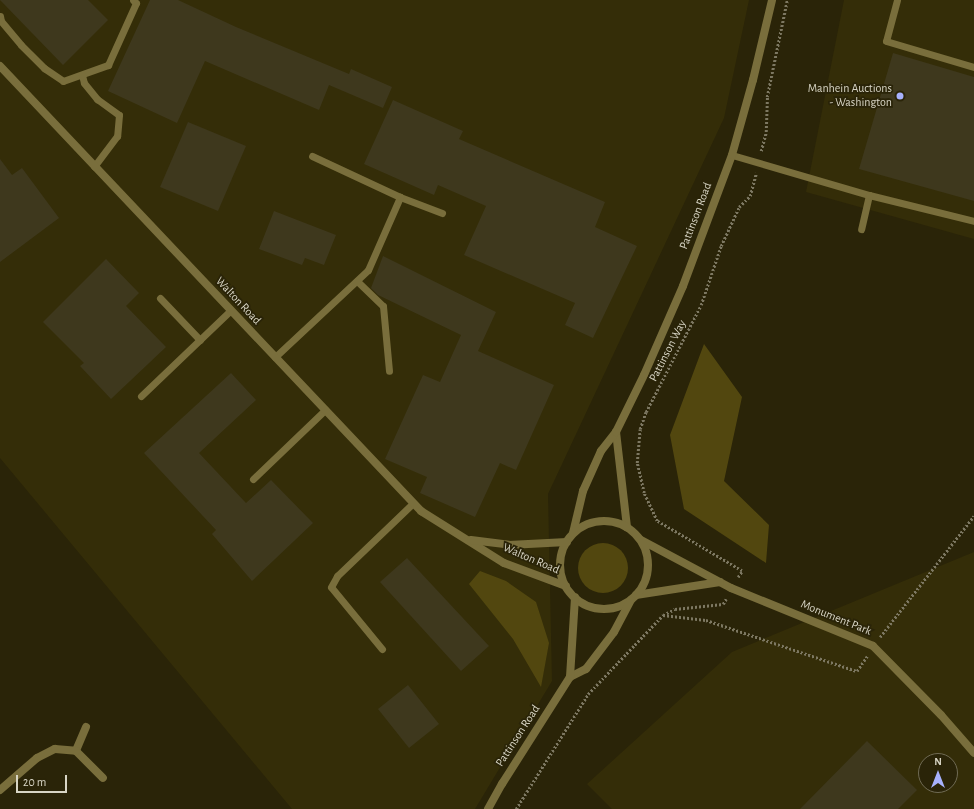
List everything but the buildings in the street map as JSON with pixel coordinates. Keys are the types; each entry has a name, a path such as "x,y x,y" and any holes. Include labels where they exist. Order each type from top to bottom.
{"street":[{"name":"Pattinson Road","path":"574,533 583,491 601,451 616,432 644,375 683,286 732,154 753,80 772,0"},
{"name":"Walton Road","path":"0,66 420,511 504,563 566,586"},
{"path":"616,432 627,527"},
{"path":"634,597 644,583 648,568 647,553 641,540 627,527 614,522 599,521 585,525 574,533 562,552 560,564 561,575 566,586 575,597 588,606 603,609 618,607 634,597 720,582"},
{"name":"Walton Road","path":"468,540 509,545 567,542"},
{"name":"Monument Park","path":"641,540 732,588 873,646 941,715 974,753"},
{"name":"Pattinson Road","path":"488,809 502,784 570,677 575,597"},
{"name":"Pattinson Road","path":"570,677 586,669 614,632 634,597"},
{"path":"76,751 86,727"},
{"path":"0,790 37,758 55,749 76,751 103,778"}],"lane":[{"path":"0,16 1,21 44,68 63,81 108,65 136,3 133,0"},
{"path":"897,0 886,41 974,67"},
{"path":"82,75 84,83 97,99 119,115 117,136 94,166"},
{"path":"732,154 869,195 974,221"},
{"path":"312,156 400,197 442,214"},
{"path":"860,229 869,195"},
{"path":"275,357 368,270 400,197"},
{"path":"357,281 383,306 389,371"},
{"path":"160,298 200,340"},
{"path":"141,396 230,310"},
{"path":"253,479 325,410"},
{"path":"382,649 331,587 336,576 413,503"}],"path":[{"name":"Pattinson Way","path":"663,615 675,609 723,604 742,571 657,521 644,493 637,463 640,429 646,412 701,305 721,246 739,207 750,196 766,132 767,97 787,0"},
{"path":"516,809 588,694 663,615 706,620 857,671 873,646 974,516"}],"shaded area":[{"path":"0,0 749,0 724,118 548,494 552,681 475,809 292,809 0,458"},
{"name":"Manhein Auctions - Washington","path":"844,0 974,0 974,239 806,192"},
{"path":"704,344 742,397 724,481 769,525 766,563 684,509 670,435"},
{"path":"603,543 617,547 624,554 628,568 624,582 617,589 603,593 589,589 582,582 578,568 582,554 589,547"},
{"path":"974,552 974,809 612,809 587,784 732,652"},
{"path":"480,571 506,581 536,602 549,643 541,687 513,639 469,584"}],"place":[{"name":"Manhein Auctions - Washington","path":"900,96"}]}
